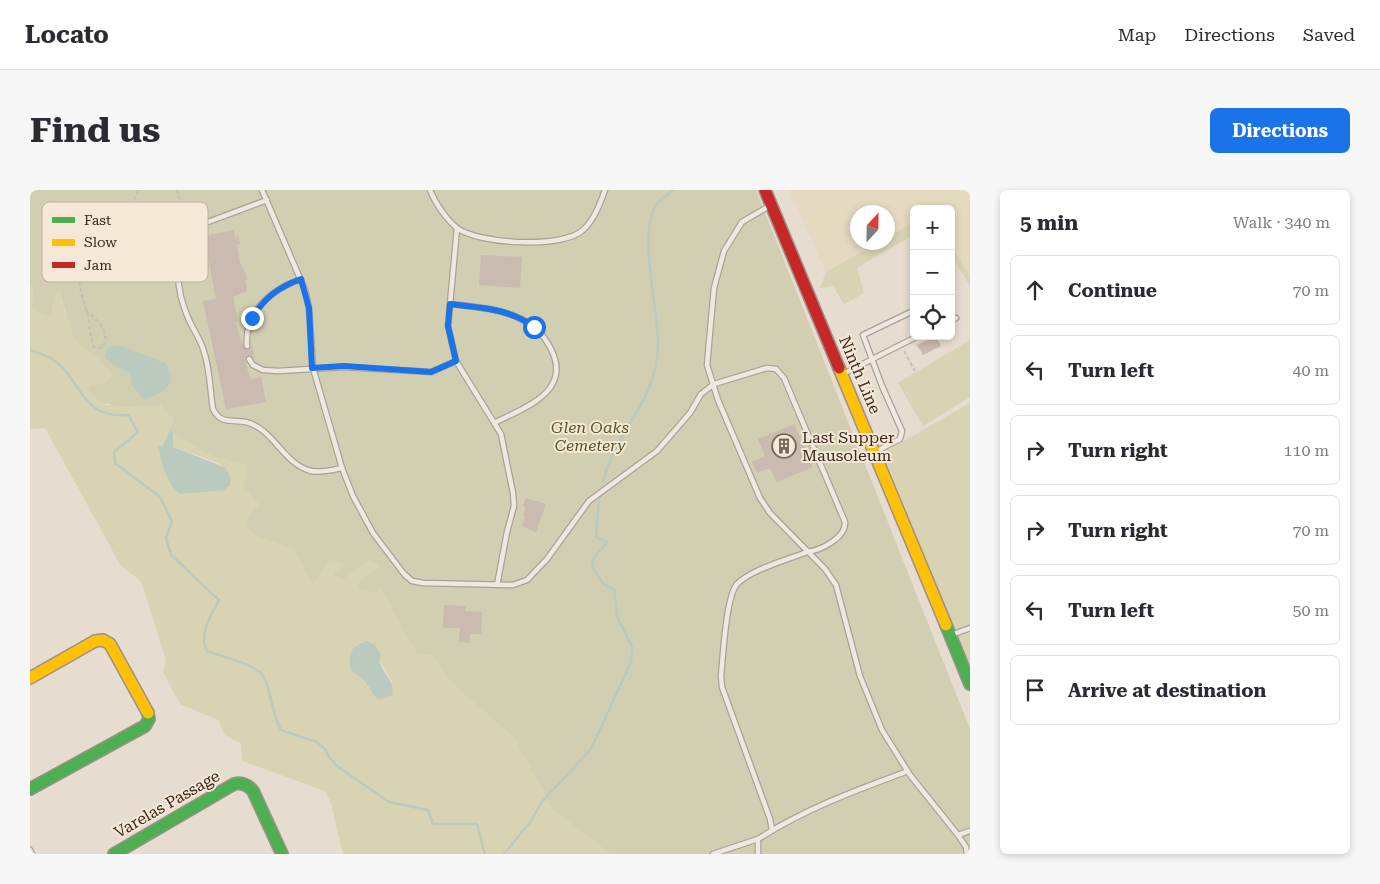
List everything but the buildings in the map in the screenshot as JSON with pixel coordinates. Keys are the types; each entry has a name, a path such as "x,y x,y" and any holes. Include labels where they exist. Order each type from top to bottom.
{"street":[{"name":"Ninth Line","path":"765,190 970,684"},
{"path":"30,678 95,640 103,640 110,644 148,712 149,719 145,726 30,789"},
{"name":"Varelas Passage","path":"114,854 234,784 241,783 248,785 253,790 282,854"}],"lane":[{"path":"262,190 301,279 309,308 312,368 342,468 353,496 373,533 404,574 412,581 423,584 497,586 512,585 527,580 547,559 589,501 657,451 690,413 702,394 714,384 767,368 776,369 784,378 846,522 846,528 841,535 816,550 808,551 754,573 738,582 730,600 721,676 722,687 770,819 772,830"},
{"path":"430,190 442,211 456,228 474,237 541,241 567,239 582,232 590,223 605,190"},
{"path":"208,222 267,200"},
{"path":"772,205 742,222 724,251 714,288 707,365 718,400 760,498 770,513 825,569 836,585 860,676 882,730 908,771 958,835 966,847 967,854"},
{"path":"456,228 448,326 456,361 501,434 514,493 514,506 497,586"},
{"path":"247,346 247,332 252,318 260,305 284,285 301,279"},
{"path":"178,282 184,308 205,353 213,409 217,417 226,421 245,422 258,427 272,438 290,458 311,471 342,468"},
{"path":"450,304 498,310 521,317 534,327 545,340 558,366 555,380 549,390 538,399 494,423"},
{"path":"874,452 900,439 902,431 863,334 910,312"},
{"path":"842,374 910,340"},
{"path":"249,359 253,365 263,370 278,371 344,366 431,372 456,361"},
{"path":"950,635 970,628"},
{"path":"713,854 758,839 823,802 908,771"},
{"path":"958,835 970,831"},
{"path":"758,839 758,854"},
{"path":"30,850 32,854"}],"path":[{"path":"133,202 138,190"},
{"path":"176,190 181,202"},
{"path":"80,282 92,342 94,347 102,348 106,338 104,329 86,310"},
{"path":"902,344 916,371"}],"shaded area":[{"path":"789,190 970,190 970,275 955,251 955,205 910,205 910,224 895,233 895,205 850,205 850,250 865,250 826,272"},
{"path":"910,224 910,236 895,245 895,233"},
{"path":"865,250 887,250 857,268 864,293 844,304 833,286 820,288 826,272"},
{"path":"955,251 970,275 970,286 955,262"},
{"path":"30,282 33,287 32,306 52,317 53,298 59,291 72,333 85,349 109,370 111,375 105,383 106,405 160,405 173,419 163,445 224,490 230,486 231,478 219,463 173,447 173,432 189,441 222,426 291,520 314,584 330,560 346,565 370,560 381,566 358,583 379,593 380,585 418,656 431,654 452,683 515,739 603,840 611,854 343,854 331,803 325,791 242,761 241,743 225,735 218,720 180,704 163,672 166,660 141,581 121,566 45,428 30,429","holes":["379,659 393,683 374,696 363,678"]},
{"path":"970,340 970,397 923,426 898,383"},
{"path":"118,345 166,363 171,378 168,386 156,395 143,399 132,385 130,373 110,363 105,357 108,348"},
{"path":"970,403 970,669 883,453"},
{"path":"169,431 173,432 173,447 226,468 231,478 230,486 224,490 180,494 168,479 158,447 163,445"},
{"path":"367,641 375,645 381,654 380,664 393,689 392,695 385,698 381,699 374,696 362,678 351,670 350,654 354,648"}],"green space":[{"name":"Glen Oaks Cemetery","path":"30,190 756,190 970,729 970,854 611,854 553,809 515,739 452,683 431,654 418,656 380,586 379,593 359,589 358,583 380,566 370,560 342,580 333,574 345,565 330,560 313,585 294,549 255,535 245,523 259,504 244,487 247,465 213,456 169,431 173,419 160,405 111,405 95,397 89,389 91,385 105,383 111,376 109,371 102,362 85,350 76,340 59,291 53,298 52,317 43,315 32,306 33,287 30,282"}],"waterway":[{"path":"603,482 617,447 651,383 656,365 658,345 650,271 649,232 652,215 658,202 673,190"},
{"path":"30,350 50,358 62,367 83,396 100,411 112,415 128,415 138,432 114,452 115,463 160,497 172,521 166,538 171,555 219,600 209,618 205,632 204,638 207,651 248,665 262,674 281,730 317,742 326,750 328,756 337,766 389,802 428,810 433,824 477,824 485,854"},
{"path":"504,854 532,820 540,804 591,749 631,662 632,647 617,616 614,589 603,584 592,566 593,559 607,542 596,537 599,500"}],"traffic: fast":[{"path":"946,625 970,684"},
{"path":"30,789 145,726 149,719 148,713"},
{"path":"114,854 234,784 240,783 253,791 282,854"}],"traffic: slow":[{"path":"839,368 946,625"},
{"path":"30,678 95,641 103,640 110,644 148,713"}],"traffic: jam":[{"path":"765,190 839,368"}],"place":[{"name":"Last Supper Mausoleum","path":"784,446"}],"route":[{"path":"252,318 270,294 284,285 301,279 309,308 312,368 344,366 431,372 456,361 448,326 450,304 510,313 521,317 534,327"}]}
